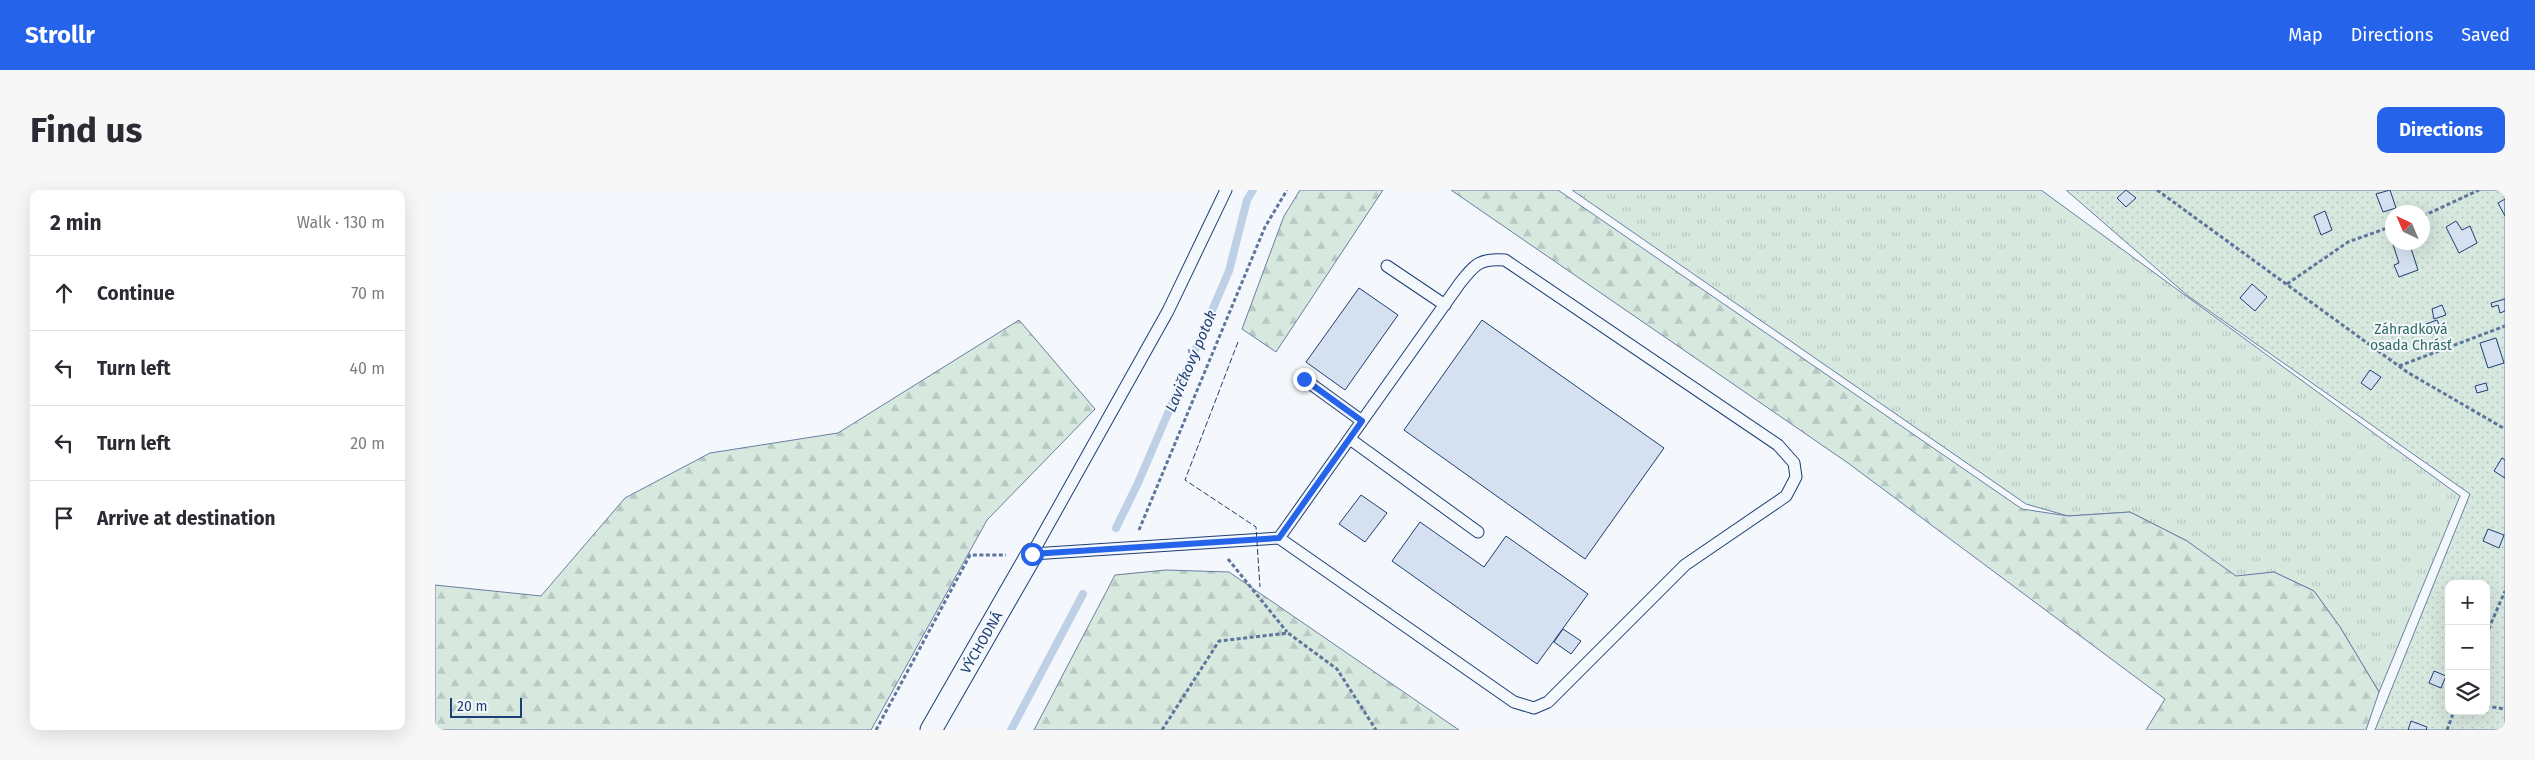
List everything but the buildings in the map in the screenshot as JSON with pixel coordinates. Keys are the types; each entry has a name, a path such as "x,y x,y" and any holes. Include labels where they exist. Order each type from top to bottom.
{"street":[{"name":"VÝCHODNÁ","path":"931,730 1032,554"}],"lane":[{"path":"1032,554 1168,311 1226,190"},
{"path":"1032,554 1213,540 1279,538 1514,702 1534,708 1547,702 1685,565 1785,496 1796,477 1794,463 1778,445 1505,260 1488,258 1474,266 1279,538"},
{"path":"1387,266 1445,305"},
{"path":"1304,379 1362,421"},
{"path":"1350,439 1478,532"}],"path":[{"path":"1131,547 1265,227 1287,190"},
{"path":"2430,213 2479,190"},
{"path":"2160,191 2399,366 2505,429"},
{"path":"2287,284 2348,242 2385,229"},
{"path":"2399,366 2505,326"},
{"path":"1213,540 1287,633 1337,669 1376,730"},
{"path":"876,730 969,555 1032,554"},
{"path":"2490,626 2505,591"},
{"path":"1162,730 1219,641 1287,633"},
{"path":"2490,707 2505,709"},
{"path":"2447,730 2453,715"}],"green space":[{"path":"1300,190 1383,190 1276,352 1242,329 1284,216"},
{"path":"1451,190 1558,190 2022,509 2068,516 2130,512 2187,541 2236,576 2274,572 2314,591 2340,627 2379,692 2366,730 2146,730 2165,699 1848,463"},
{"path":"1572,190 2041,190 2460,496 2379,692 2340,627 2314,591 2274,572 2236,577 2187,541 2130,512 2068,516 2026,504"},
{"name":"Záhradková osada Chrásť","path":"2066,190 2505,190 2505,730 2375,730 2470,494 2188,296"},
{"path":"1019,320 1095,409 987,520 871,730 435,730 435,585 541,596 625,498 710,453 838,433"},
{"path":"1166,570 1229,572 1459,730 1034,730 1115,575"}],"waterway":[{"name":"Lavičkový potok","path":"1116,528 1138,483 1229,271 1247,200 1253,190"},
{"name":"Lavičkový potok","path":"1011,730 1083,594"}],"fence":[{"path":"1238,342 1185,480 1256,527 1260,587"}],"route":[{"path":"1032,554 1213,540 1279,538 1362,421 1304,379"}]}
